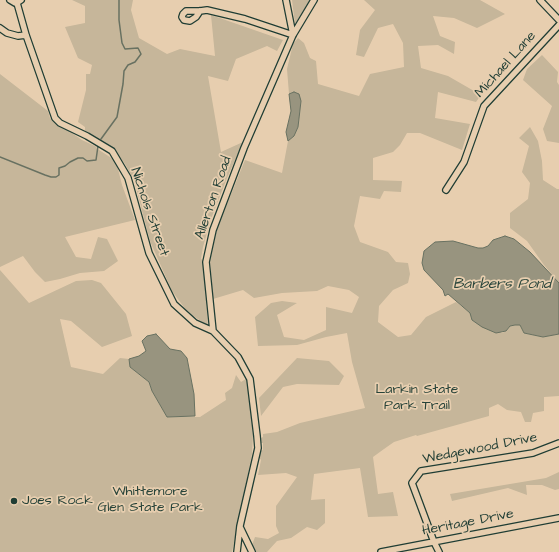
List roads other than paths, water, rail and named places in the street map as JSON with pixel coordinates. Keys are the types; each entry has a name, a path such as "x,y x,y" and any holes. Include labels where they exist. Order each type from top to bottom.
{"street":[{"path":"0,28 8,33 18,36 26,35 19,2 13,3 10,0"},
{"path":"200,11 207,10 245,19 293,35 286,0"},
{"name":"Allerton Road","path":"213,331 206,262 213,230 244,148 293,35 314,0"},
{"path":"540,0 559,20"},
{"name":"Michael Lane","path":"446,190 464,162 484,106 559,25"},
{"name":"Nichols Street","path":"26,35 55,118 60,123 87,136 112,151 128,178 149,254 174,304 195,323 213,331"},
{"path":"213,331 238,357 250,379 258,448 240,526 237,552"},
{"name":"Wedgewood Drive","path":"439,552 412,483 421,471 534,453 559,443"},
{"name":"Heritage Drive","path":"381,552 559,518"},
{"path":"240,526 252,552"}],"water":[{"path":"294,92 299,94 301,101 298,127 294,136 288,141 286,132 291,111 289,94"},
{"name":"Barbers Pond","path":"505,236 514,239 530,252 559,283 559,334 543,337 524,333 520,325 510,326 506,331 496,333 482,327 472,320 470,313 448,294 445,296 443,290 424,270 422,263 424,251 435,242 453,241 483,248 488,246 493,240"},
{"path":"156,334 170,349 181,351 187,358 194,394 195,416 167,417 152,391 149,382 130,367 129,359 139,356 146,351 142,341 147,336"}],"waterway":[{"path":"101,139 117,117 124,71 128,65 135,62 141,54 138,48 125,49 122,43 119,20 119,0"},
{"path":"0,157 45,175 56,177 59,175 59,168 78,158 83,158 87,161 96,160 98,146"}],"place":[{"name":"Joes Rock","path":"14,501"}],"park label":[{"name":"Larkin State Park Trail","path":"417,398"},
{"name":"Whittemore Glen State Park","path":"150,500"}]}
